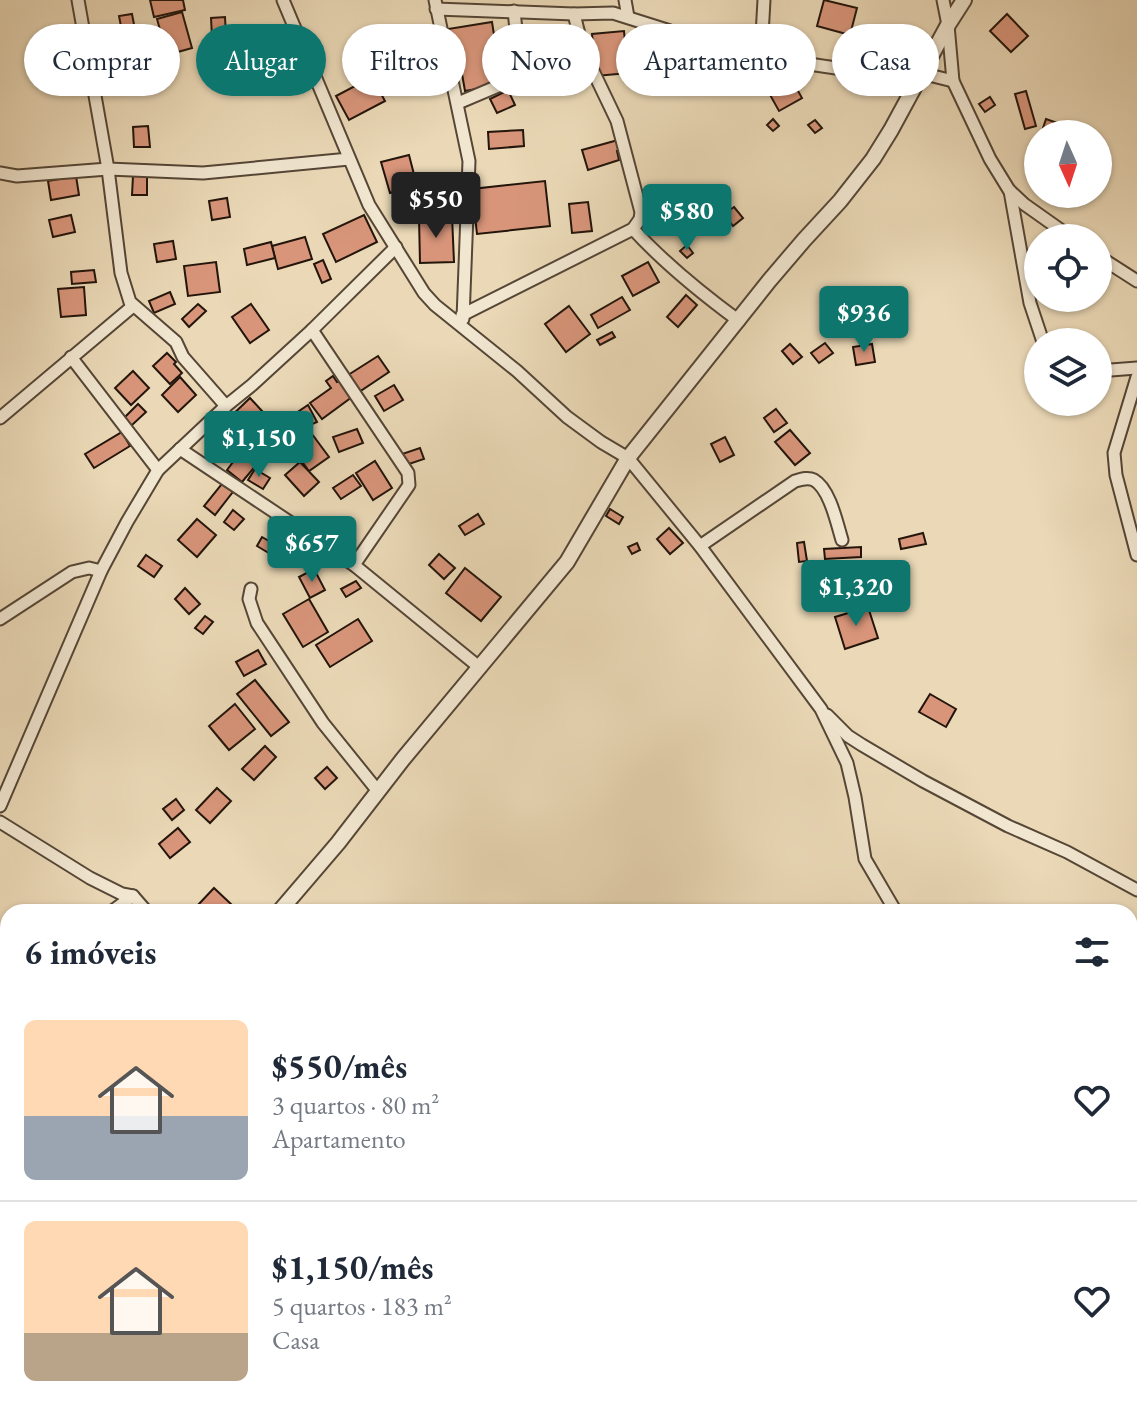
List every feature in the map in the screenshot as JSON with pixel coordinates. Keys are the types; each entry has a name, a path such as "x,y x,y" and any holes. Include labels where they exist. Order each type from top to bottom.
{"street":[{"path":"78,0 108,169 121,273 133,306 176,342 183,357 226,406"},
{"path":"283,0 369,205 424,293 567,417 628,458 700,546 821,709 848,736 923,781 1137,890"},
{"path":"625,0 628,17"},
{"path":"763,24 764,0"},
{"path":"943,0 953,81 990,159 1009,190 1052,224"},
{"path":"939,41 964,0"},
{"path":"464,328 469,161 436,4 514,11 613,13 649,24"},
{"path":"514,11 515,24"},
{"path":"574,14 576,24"},
{"path":"939,78 953,81"},
{"path":"462,315 633,229 640,219 641,212 617,121 600,86"},
{"path":"458,103 482,93"},
{"path":"286,904 567,562 628,458 786,260 840,201 873,159 909,96"},
{"path":"0,173 17,176 108,169 203,173 349,159"},
{"path":"1009,190 1030,303 1038,328"},
{"path":"633,229 702,294 739,321"},
{"path":"0,806 101,571 158,470 312,330 396,247"},
{"path":"1112,265 1137,281"},
{"path":"0,418 133,306"},
{"path":"312,330 409,478 409,485 354,565"},
{"path":"71,357 158,470"},
{"path":"1112,370 1137,368"},
{"path":"1137,377 1114,453 1116,475 1137,555"},
{"path":"180,449 354,565 479,667"},
{"path":"700,546 795,481 806,478 816,481 824,490 842,540"},
{"path":"0,619 72,572 89,568 101,571"},
{"path":"251,589 249,599 257,623 323,723 377,790"},
{"path":"821,709 847,763 865,859 891,904"},
{"path":"0,822 90,878 122,894 133,896 140,904"},
{"path":"122,904 133,896"}],"building":[{"path":"150,0 183,0 185,10 154,17"},
{"path":"824,0 857,8 853,24 832,24 832,30 817,26"},
{"path":"182,12 192,48 180,51 180,24 158,24 157,19"},
{"path":"132,14 134,24 121,24 119,16"},
{"path":"1007,14 1028,36 1011,52 990,31"},
{"path":"225,17 225,24 211,24 211,18"},
{"path":"492,22 492,24 482,24 482,88 466,91 466,26"},
{"path":"616,32 616,74 600,76 600,33"},
{"path":"1026,91 1034,120 1024,120 1024,126 1015,94"},
{"path":"342,93 342,96 382,96 385,101 349,120 336,96"},
{"path":"511,96 515,105 497,113 490,99"},
{"path":"771,96 801,96 802,98 779,111"},
{"path":"990,97 995,105 985,112 979,104"},
{"path":"773,119 779,126 773,131 767,125"},
{"path":"815,120 822,128 815,133 808,125"},
{"path":"148,126 150,147 134,147 133,127"},
{"path":"523,130 524,146 489,149 488,132"},
{"path":"618,140 622,150 617,151 619,160 588,170 582,150"},
{"path":"409,155 417,186 390,193 381,162"},
{"path":"76,176 79,195 51,200 48,181"},
{"path":"133,176 147,176 147,195 132,195"},
{"path":"545,181 550,226 477,234 472,189"},
{"path":"457,185 460,215 433,217 430,187"},
{"path":"669,194 692,214 675,233 652,213"},
{"path":"227,198 230,217 212,220 209,201"},
{"path":"588,202 592,231 572,233 569,204"},
{"path":"734,207 743,218 733,226 724,214"},
{"path":"71,215 75,232 53,237 49,220"},
{"path":"364,215 377,242 336,262 323,234"},
{"path":"452,216 454,262 420,263 419,217"},
{"path":"305,237 312,259 278,269 272,246"},
{"path":"173,241 176,259 157,262 154,244"},
{"path":"271,242 275,258 247,265 244,249"},
{"path":"687,245 693,253 687,258 680,251"},
{"path":"323,260 331,279 322,283 314,264"},
{"path":"216,262 220,292 188,296 184,266"},
{"path":"648,262 659,282 633,296 622,276"},
{"path":"94,270 96,282 72,284 71,272"},
{"path":"84,287 86,315 61,317 58,289"},
{"path":"170,292 175,304 154,313 149,301"},
{"path":"686,295 697,305 678,327 667,317"},
{"path":"622,297 630,310 598,328 591,315"},
{"path":"198,304 206,311 189,327 182,319"},
{"path":"251,304 269,330 250,343 232,317"},
{"path":"569,306 590,334 566,352 545,324"},
{"path":"866,310 879,310 880,332 867,333"},
{"path":"612,332 615,337 600,345 597,340"},
{"path":"825,343 833,353 819,363 811,353"},
{"path":"790,344 802,357 793,364 782,351"},
{"path":"872,344 875,362 856,365 853,347"},
{"path":"167,353 182,373 170,384 153,366"},
{"path":"378,356 389,372 356,394 345,377"},
{"path":"133,371 149,388 131,405 115,388"},
{"path":"333,376 337,382 341,381 352,397 322,419 310,403 331,388 326,381"},
{"path":"180,377 196,395 178,412 162,395"},
{"path":"394,385 403,400 384,411 375,396"},
{"path":"250,398 262,411 238,433 226,421"},
{"path":"138,404 146,412 131,426 123,419"},
{"path":"308,405 317,422 291,433 283,422"},
{"path":"776,409 787,423 774,432 764,418"},
{"path":"357,429 363,443 339,452 333,437"},
{"path":"790,430 810,453 795,465 775,442"},
{"path":"122,432 130,446 94,468 85,454"},
{"path":"312,434 329,457 309,471 292,448"},
{"path":"725,437 734,455 720,462 711,444"},
{"path":"246,445 262,458 242,482 227,470"},
{"path":"420,448 424,459 406,465 402,454"},
{"path":"375,461 392,488 373,500 356,473"},
{"path":"300,462 319,482 304,496 285,475"},
{"path":"255,469 270,478 263,489 248,480"},
{"path":"353,475 361,486 341,499 333,488"},
{"path":"225,480 236,488 215,515 204,506"},
{"path":"610,509 623,517 619,524 606,516"},
{"path":"233,510 244,519 234,530 224,522"},
{"path":"478,514 484,524 465,535 459,526"},
{"path":"197,519 216,535 197,557 178,540"},
{"path":"284,519 300,530 291,543 275,531"},
{"path":"669,528 683,543 670,554 657,539"},
{"path":"923,533 926,544 901,549 899,539"},
{"path":"262,537 288,552 282,561 257,546"},
{"path":"804,542 807,561 799,562 797,543"},
{"path":"637,543 640,550 632,554 628,547"},
{"path":"861,547 861,557 825,559 824,549"},
{"path":"439,554 455,568 444,579 429,565"},
{"path":"146,555 162,566 154,577 138,566"},
{"path":"465,568 501,597 481,621 446,593"},
{"path":"314,569 325,590 310,598 299,577"},
{"path":"356,581 361,588 346,597 341,589"},
{"path":"185,588 200,604 189,614 175,599"},
{"path":"309,599 328,632 303,647 283,614"},
{"path":"868,607 878,638 845,649 835,617"},
{"path":"205,616 213,622 203,634 195,628"},
{"path":"358,619 372,641 330,667 316,645"},
{"path":"258,650 266,664 244,676 236,662"},
{"path":"255,680 289,722 271,736 237,694"},
{"path":"930,694 956,709 946,727 919,712"},
{"path":"235,704 255,729 229,750 209,726"},
{"path":"265,746 276,757 254,780 242,769"},
{"path":"327,767 337,778 325,789 315,778"},
{"path":"217,788 231,801 210,823 196,810"},
{"path":"176,799 184,810 172,820 163,809"},
{"path":"178,828 190,842 170,858 159,844"},
{"path":"214,888 231,904 199,904"}]}
